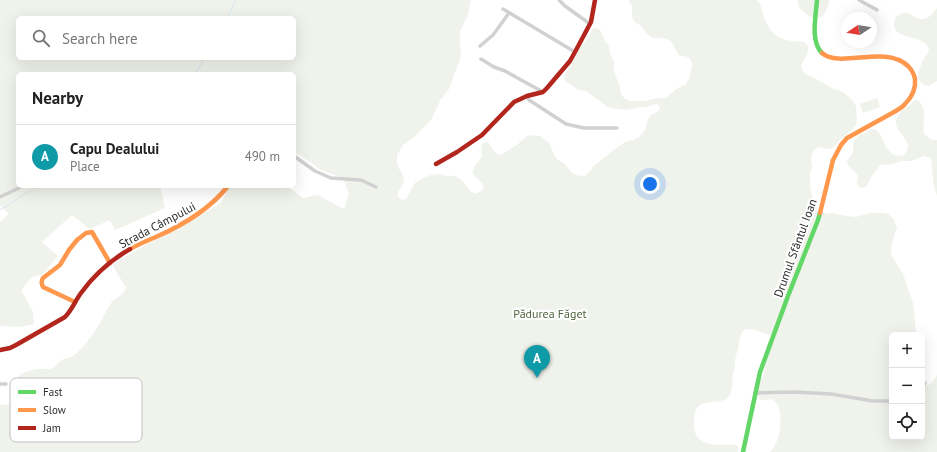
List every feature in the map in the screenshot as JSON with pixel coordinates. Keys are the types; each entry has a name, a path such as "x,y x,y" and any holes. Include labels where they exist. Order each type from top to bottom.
{"street":[{"path":"559,0 564,6 590,24"},
{"path":"436,164 457,152 482,134 514,102 527,96 543,92 547,88 570,61 575,52 590,24 595,0"},
{"name":"Drumul Sfântul Ioan","path":"742,452 760,372 818,220 833,163 838,150 843,142 851,136 902,107 911,97 914,89 914,80 911,70 905,63 897,59 881,56 834,59 824,55 818,47 815,38 817,0"},
{"path":"859,0 877,10"},
{"path":"503,9 575,52"},
{"path":"480,46 494,35 509,13"},
{"path":"481,59 543,92"},
{"path":"527,96 529,100 566,124 584,128 617,128"},
{"path":"296,158 314,171 331,178 361,180 376,187"},
{"path":"0,197 18,188"},
{"name":"Strada Câmpului","path":"0,350 16,345 64,317 69,313 75,302 95,277 110,263 131,248 200,214 213,204 227,188"},
{"path":"75,302 41,285 42,279 60,265 78,238 92,232 110,263"},
{"path":"0,384 6,384"},
{"path":"755,393 824,393 873,401 889,401"}],"green space":[{"name":"Pădurea Făget","path":"0,0 471,0 468,15 460,32 461,56 449,89 441,99 431,120 414,137 403,145 397,155 398,167 404,180 397,194 399,198 403,200 409,195 412,187 420,179 436,174 456,176 475,194 483,189 482,184 474,176 473,171 482,156 481,148 483,143 488,142 495,152 501,155 529,135 540,136 549,143 558,160 564,163 571,172 575,175 584,176 615,149 625,142 639,137 645,130 648,119 651,115 660,109 659,105 655,104 627,110 608,107 586,91 579,90 565,81 564,77 566,72 580,48 590,35 592,29 596,28 600,30 609,46 610,54 614,62 614,72 621,94 624,98 630,101 645,101 656,98 666,98 676,89 686,84 690,76 692,65 691,60 688,57 679,55 670,41 649,36 641,26 634,21 632,15 632,5 628,0 757,0 761,6 768,26 775,35 784,39 804,42 807,45 808,50 801,66 804,73 834,89 843,92 856,106 857,120 853,129 834,147 830,149 818,147 814,150 811,156 812,167 810,174 810,187 812,204 814,210 827,214 832,213 856,217 870,213 884,213 888,214 894,219 897,228 891,251 892,256 903,274 913,303 916,332 889,332 889,440 925,440 925,386 929,385 937,375 937,452 770,452 773,449 779,435 780,411 773,399 759,399 757,392 758,386 764,374 766,357 775,338 760,331 748,329 742,332 740,337 739,347 735,359 732,390 728,397 725,400 700,405 696,410 694,419 695,433 699,439 716,445 736,445 738,447 738,452 0,452 0,405 10,404 10,442 142,442 142,378 16,378 30,370 53,368 64,359 77,353 84,345 99,325 111,303 124,292 126,288 112,264 221,203 228,188 290,188 303,198 318,195 344,209 349,194 343,178 321,170 296,152 296,72 16,72 16,188 160,188 165,208 115,230 110,220 90,229 72,215 42,242 58,256 42,275 32,277 21,290 33,312 34,324 20,327 0,326 0,222 9,214 0,205"},
{"path":"797,0 830,0 824,14 821,17 815,18 805,14"},
{"path":"937,8 937,81 928,86 919,80 918,75 921,64 929,50 927,44 898,33 894,22 899,14 903,13 908,13 919,19 925,19"},
{"path":"877,98 880,107 863,113 860,104"},
{"path":"915,100 918,100 923,107 924,133 931,140 937,140 937,196 934,187 931,158 924,156 911,161 881,165 871,177 867,186 863,188 859,187 857,183 858,176 847,161 852,153 854,140 859,135 870,129 876,130 892,153 897,156 904,155 908,149 907,143 897,127 896,122 898,115"}],"waterway":[{"path":"228,16 236,0"},
{"path":"196,72 204,60"},
{"path":"0,210 34,188"}],"traffic: fast":[{"path":"817,0 815,35 818,48 822,53"},
{"path":"743,452 760,372 820,213"}],"traffic: slow":[{"path":"820,213 833,160 841,145 847,138 903,106 912,95 915,82 914,75 908,66 898,60 875,56 840,59 830,57 822,53"},
{"path":"130,249 187,221 205,209 226,188"},
{"path":"75,302 43,287 43,278 60,265 77,240 86,233 92,232 110,263"}],"traffic: jam":[{"path":"436,164 482,135 514,102 527,96 543,92 547,88 570,61 575,52 591,22 595,0"},
{"path":"0,350 16,345 65,317 86,286 97,274 116,258 130,249"}],"place":[{"name":"Capu Dealului","path":"537,378"}]}
